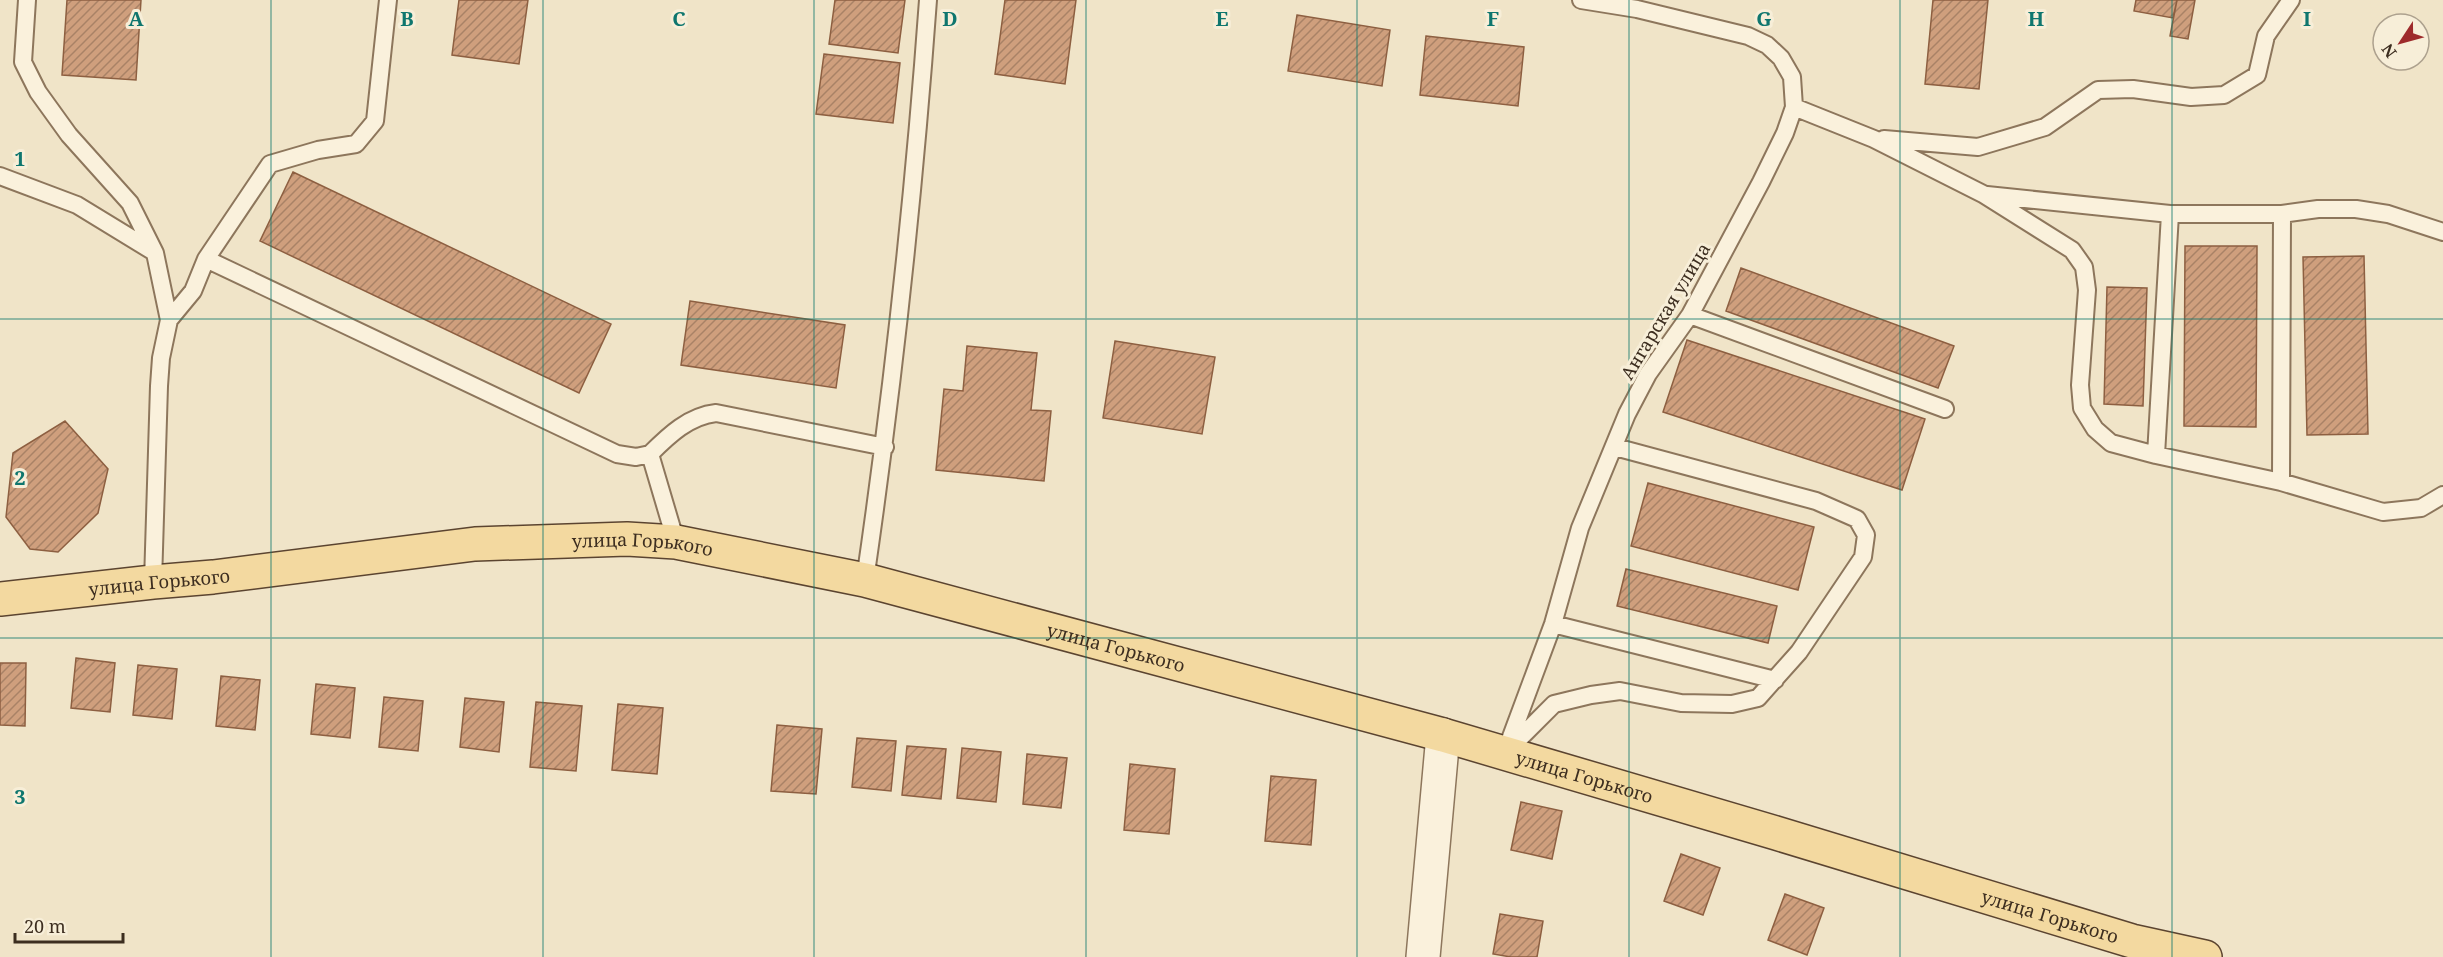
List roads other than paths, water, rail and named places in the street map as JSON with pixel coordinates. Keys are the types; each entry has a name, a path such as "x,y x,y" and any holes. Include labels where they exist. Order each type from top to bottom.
{"main road":[{"name":"улица Горького","path":"0,599 225,576 475,544 627,539 676,542 865,580 1443,735 2132,941 2205,957"}],"street":[{"path":"1423,957 1443,735"}],"lane":[{"path":"27,0 23,62 38,92 69,135 130,203 155,253 169,320 161,358 159,386 153,582"},
{"path":"169,320 192,291 206,259 270,164 318,150 356,144 375,121 388,0"},
{"path":"865,580 885,447 916,160 928,0"},
{"name":"Ангарская улица","path":"1505,753 1553,624 1580,528 1627,414 1648,374 1690,315 1761,182 1785,133 1794,107 1792,77 1781,58 1767,45 1748,36 1637,9 1581,0"},
{"path":"1874,139 1978,147 2045,127 2098,90 2133,89 2191,98 2224,95 2257,75 2266,36 2291,0"},
{"path":"1794,107 1874,139 1983,194 2072,250 2084,267 2087,290 2080,385 2082,408 2095,429 2111,443 2281,482 2383,513 2421,508 2443,495"},
{"path":"0,176 77,205 155,253"},
{"path":"1983,194 2122,211 2170,214 2282,214 2318,209 2356,209 2388,214 2443,232"},
{"path":"2156,455 2170,214"},
{"path":"2281,482 2282,214"},
{"path":"206,259 617,454 636,457 650,454 674,431 702,414 716,413 885,447"},
{"path":"1690,315 1945,409"},
{"path":"1505,753 1554,704 1591,695 1620,691 1681,703 1731,704 1758,698 1798,652 1863,557 1866,535 1857,519 1816,501 1615,447"},
{"path":"650,454 676,542"},
{"path":"1553,624 1775,680"}]}
